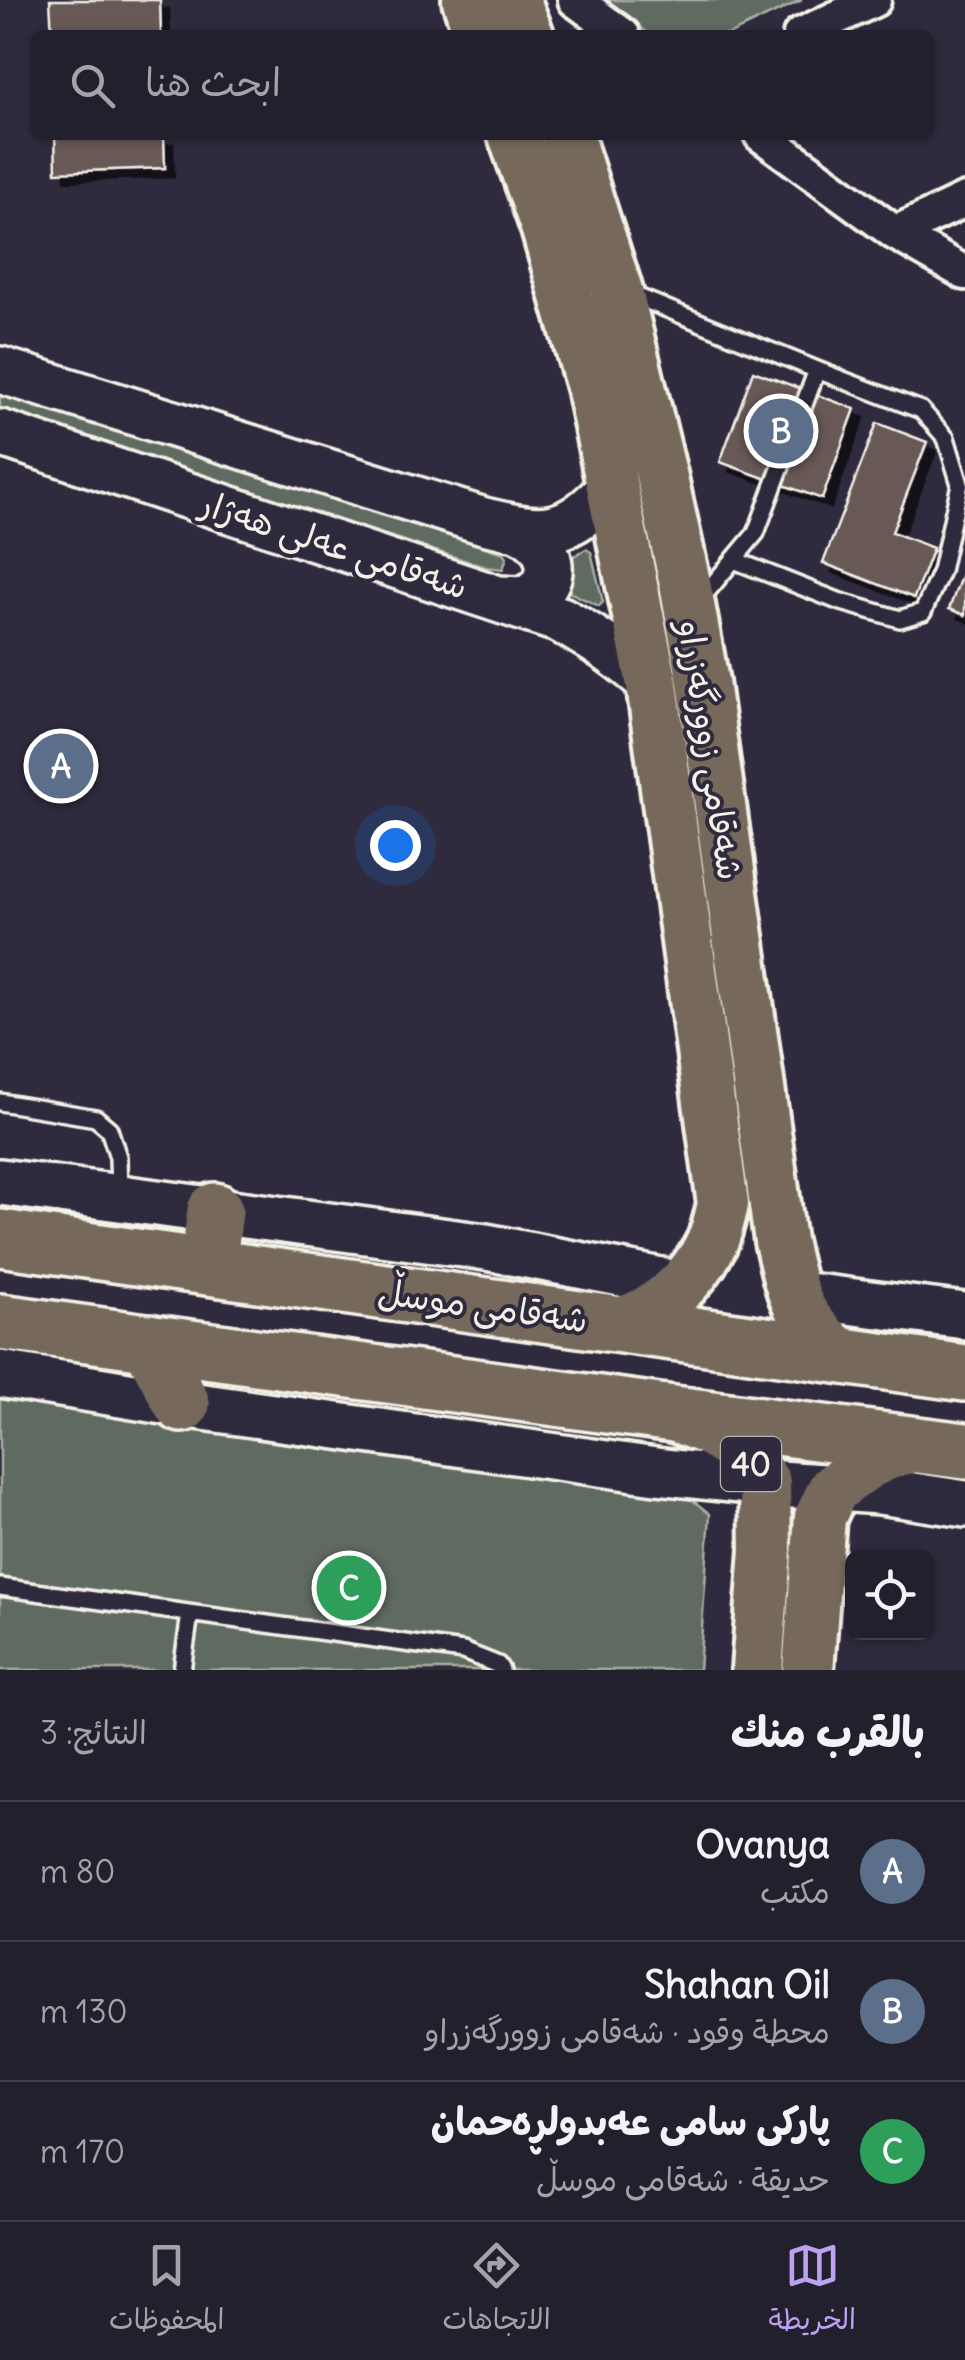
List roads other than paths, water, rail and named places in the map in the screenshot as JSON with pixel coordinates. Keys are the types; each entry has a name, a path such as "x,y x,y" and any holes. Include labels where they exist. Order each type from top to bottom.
{"highway":[{"path":"208,1267 215,1211"},
{"name":"شەقامی موسڵ","path":"0,1238 965,1373"},
{"path":"0,1322 942,1448"},
{"path":"149,1342 182,1404"}],"main road":[{"path":"468,0 478,30"},
{"path":"514,0 526,30"},
{"name":"شەقامی زوورگەزراو","path":"516,140 547,229 587,369 652,684 724,1204 713,1240 682,1285 654,1309 618,1324"},
{"name":"شەقامی زوورگەزراو","path":"569,140 616,288 690,612 708,714 780,1240 792,1294 810,1326 843,1356"},
{"path":"724,1204 738,1252 748,1263 769,1263 778,1253 780,1240"},
{"name":"40","path":"668,1413 712,1431 744,1454 765,1483 766,1550 757,1670"},
{"path":"808,1670 820,1517 833,1489 888,1454 942,1448"},
{"path":"766,1550 773,1526 793,1516 808,1520 813,1527 818,1553"}],"street":[{"path":"576,0 617,30"},
{"path":"811,30 874,0"},
{"path":"768,140 895,233 965,272"},
{"path":"895,233 965,200"},
{"name":"شەقامی عەلی هەژار","path":"0,370 519,530 545,531 569,523 590,510 612,488"},
{"name":"شەقامی عەلی هەژار","path":"0,433 560,620 626,660 652,684"},
{"path":"501,599 526,598 544,584 548,574 549,562 540,540 519,530"},
{"path":"0,1182 486,1247 682,1285"},
{"path":"792,1294 965,1316"},
{"path":"0,1374 182,1404 656,1470 880,1491 965,1504"}],"lane":[{"path":"616,288 921,410 946,438 960,484 941,571 923,612 900,619 838,601 734,560"},
{"path":"690,612 756,533 817,370"},
{"path":"0,1102 96,1118 110,1129 118,1157 118,1198"},
{"path":"0,1586 463,1651 498,1664 501,1670"},
{"path":"182,1670 190,1614"}],"place":[{"name":"Shahan Oil","path":"781,431"},
{"name":"Ovanya","path":"61,766"},
{"name":"پارکی سامی عەبدولڕەحمان","path":"349,1588"}]}
